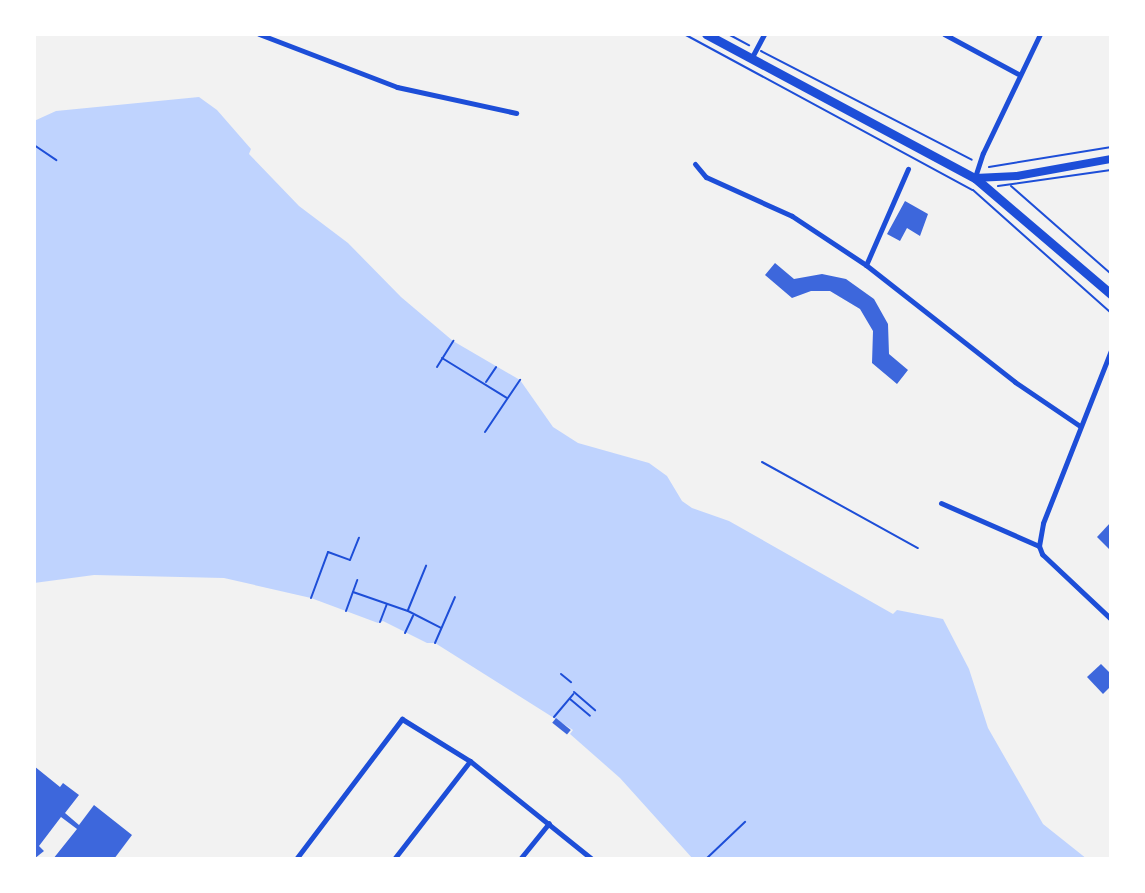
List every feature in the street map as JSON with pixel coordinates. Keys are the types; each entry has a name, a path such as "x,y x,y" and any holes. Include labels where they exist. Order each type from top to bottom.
{"main road":[{"path":"706,34 754,54 975,178 1111,294"},
{"path":"975,178 1017,176 1111,159"}],"street":[{"path":"259,34 397,87 516,113"},
{"path":"754,54 764,34"},
{"path":"944,34 1020,75"},
{"path":"975,178 979,163 1040,34"},
{"path":"695,164 706,177 792,216 866,265 1015,382 1080,426"},
{"path":"866,265 908,169"},
{"path":"1111,350 1043,523 1039,546 1042,554 1111,619"},
{"path":"941,503 1039,546"},
{"path":"296,859 402,719 470,761 592,859"},
{"path":"394,859 470,761"},
{"path":"520,859 549,823"}],"path":[{"path":"684,34 973,190 1111,313"},
{"path":"728,34 754,54 965,157"},
{"path":"34,145 56,160"},
{"path":"989,167 1111,147"},
{"path":"1111,170 1012,187 1111,274"},
{"path":"437,367 453,341"},
{"path":"442,358 507,398"},
{"path":"484,384 496,367"},
{"path":"485,432 520,380"},
{"path":"762,462 918,548"},
{"path":"311,598 328,552 350,560 359,538"},
{"path":"408,611 426,566"},
{"path":"346,611 357,580"},
{"path":"353,592 408,611 441,628"},
{"path":"435,643 455,597"},
{"path":"380,622 387,604"},
{"path":"405,633 414,614"},
{"path":"561,674 571,682"},
{"path":"554,717 573,693 595,710"},
{"path":"569,699 590,716"},
{"path":"706,859 745,822"}],"water":[{"path":"199,97 217,110 251,149 249,154 299,206 348,243 401,297 453,341 520,380 553,427 578,443 649,463 667,476 682,501 692,508 729,521 893,614 897,610 943,619 969,669 988,728 1043,824 1087,859 693,859 620,778 570,734 573,730 435,643 427,643 383,621 378,623 311,598 224,578 94,575 34,583 34,121 56,111"}],"building":[{"path":"905,201 928,214 920,236 907,228 900,241 887,234"},
{"path":"775,263 794,279 822,274 846,279 874,299 888,324 889,354 908,370 897,384 872,363 873,331 860,309 830,291 811,291 792,298 765,275"},
{"path":"1111,522 1111,551 1097,537"},
{"path":"1101,664 1111,674 1111,686 1103,694 1087,677"},
{"path":"556,718 571,730 567,735 552,723"},
{"path":"34,766 60,787 63,783 79,795 65,813 79,825 94,805 132,835 114,859 53,859 77,829 61,817 39,846 44,851 34,859"}]}
